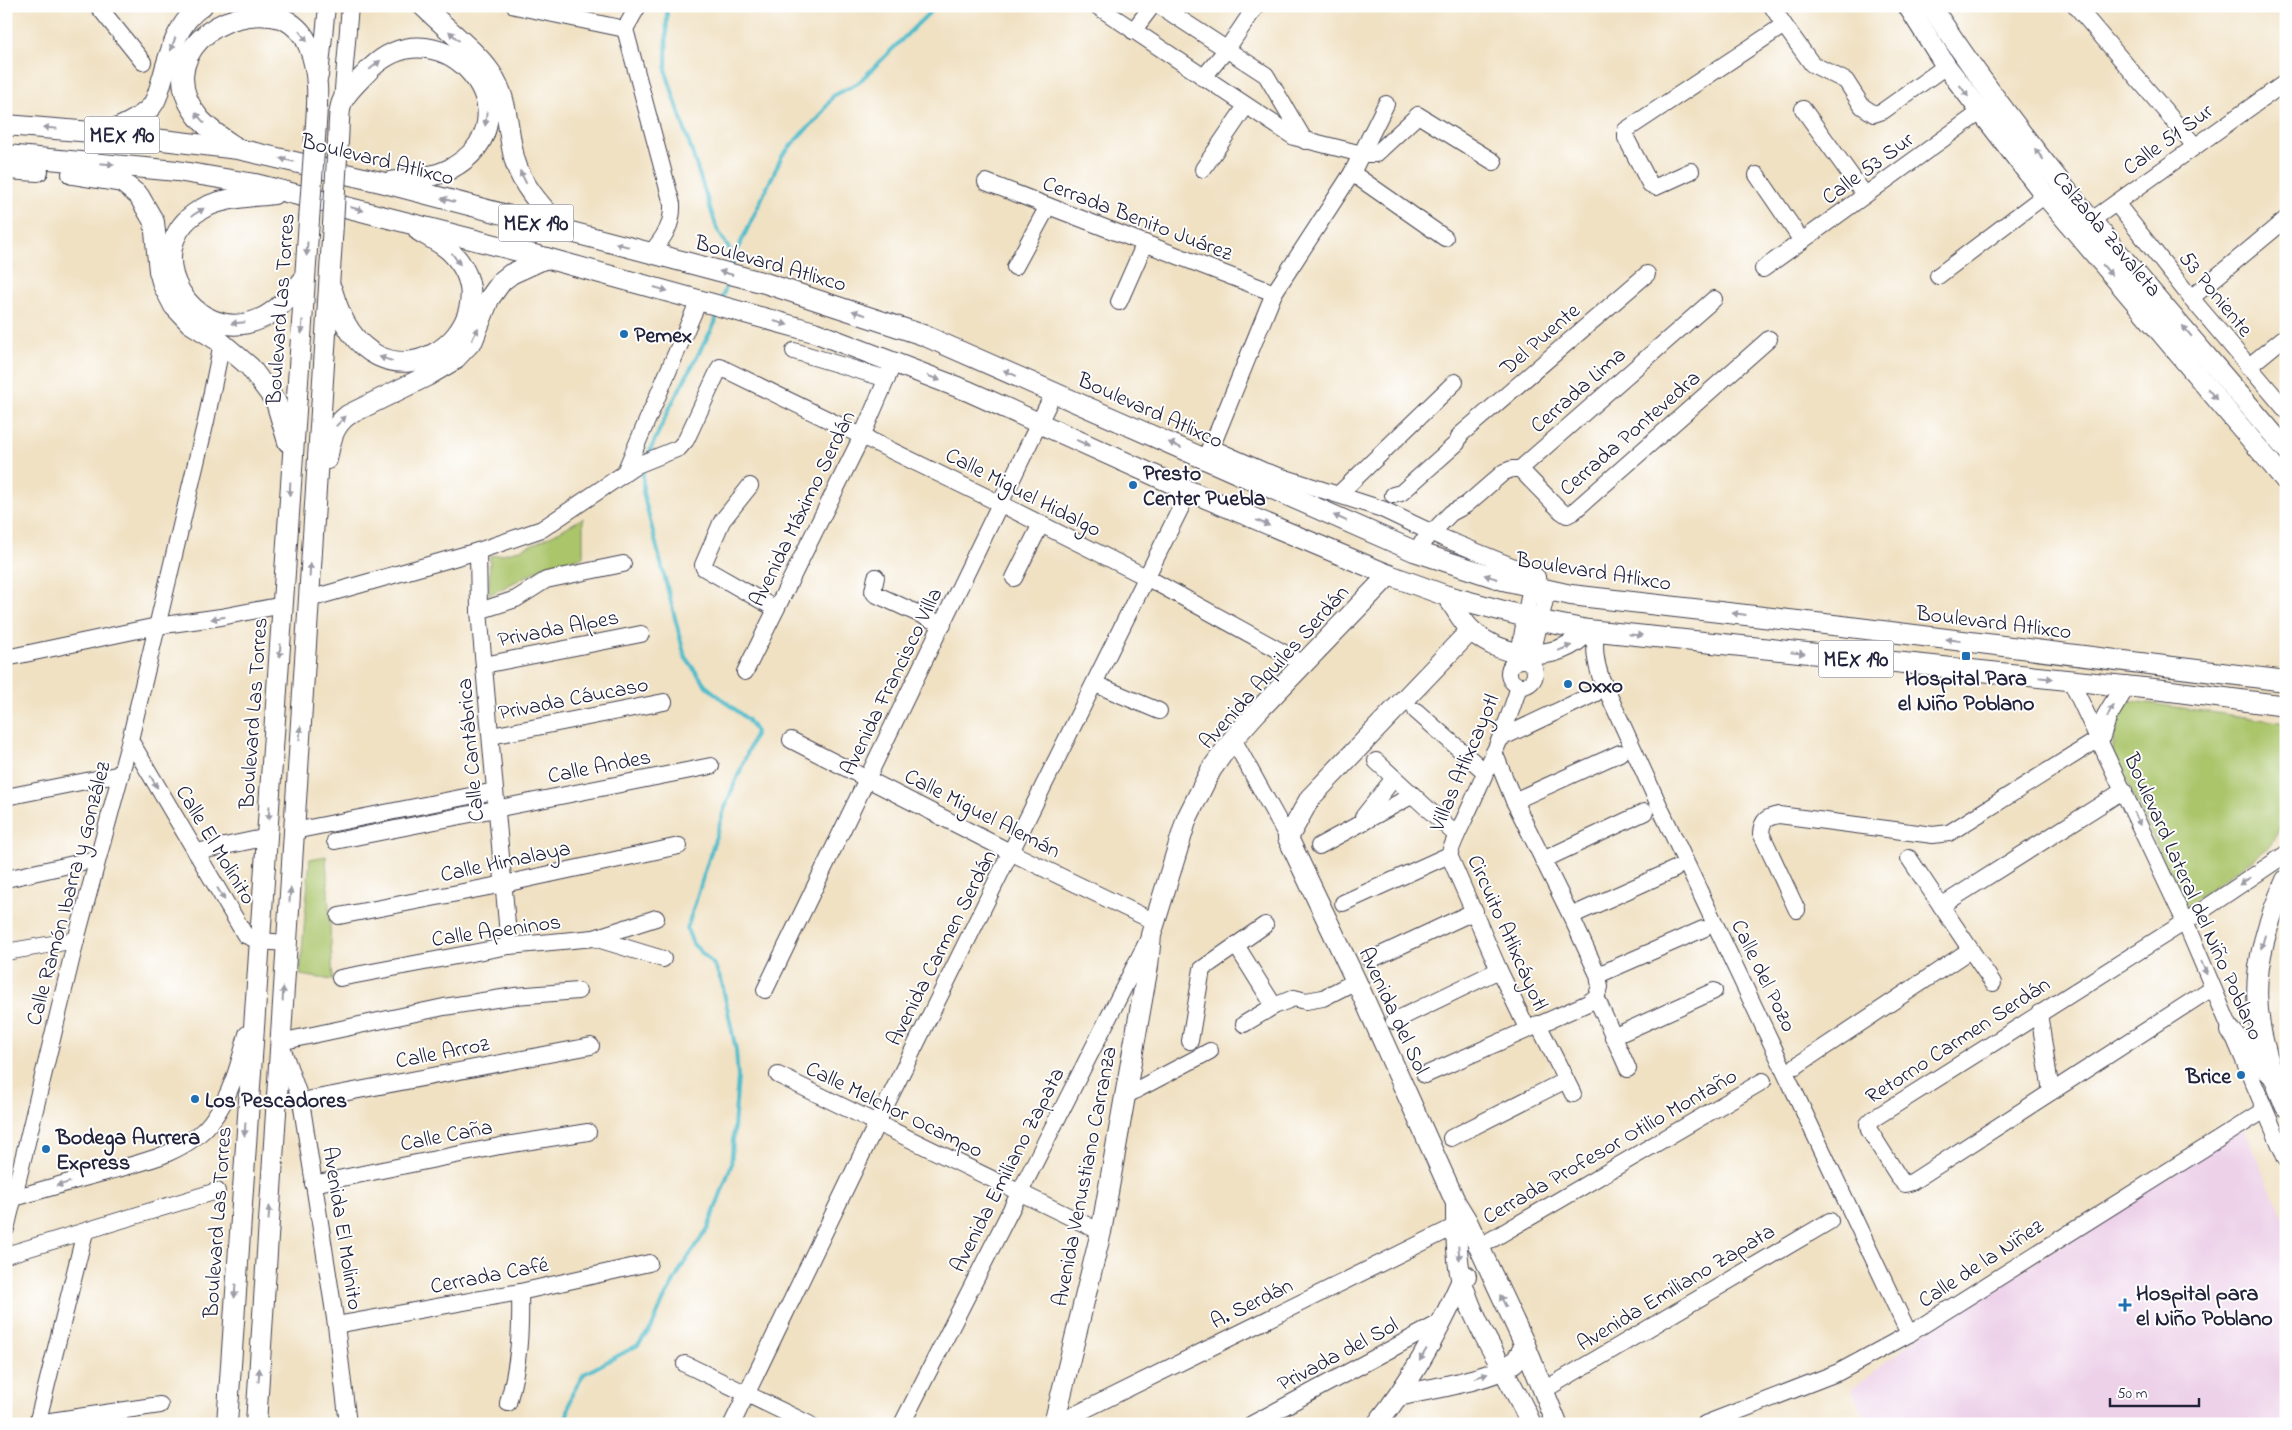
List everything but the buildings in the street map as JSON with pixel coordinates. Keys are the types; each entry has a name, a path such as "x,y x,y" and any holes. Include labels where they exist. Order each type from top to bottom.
{"main road":[{"path":"104,133 126,125 151,107 176,37 196,10 202,6"},
{"path":"422,6 491,72 506,108 515,161 522,179 544,209 563,230"},
{"name":"Calzada Zavaleta","path":"1908,6 1946,66 1988,107 2092,220 2286,449"},
{"name":"Calzada Zavaleta","path":"1931,6 1988,107 2045,195 2286,481"},
{"path":"238,149 198,117 186,97 183,84 182,69 186,55 194,38 210,22 227,13 248,9 269,12 288,21 304,36 309,45 315,66 318,91"},
{"path":"256,1424 313,517 342,101 375,64 390,54 410,47 431,46 451,52 468,65 481,82 487,103 486,124 478,144 465,160 448,170 385,183"},
{"name":"Boulevard Las Torres","path":"227,1424 253,1010 268,837 292,453 318,91"},
{"name":"Boulevard Atlixco","path":"6,124 104,133 238,149 385,183 765,283 922,335 1054,392 1232,463 1423,555 1503,580 1571,595 2286,681"},
{"name":"MEX 190","path":"6,155 177,171 293,192 546,258 814,332 890,371 968,392 1189,491 1389,575 1447,596 1533,619 1592,630 2163,690 2286,706"},
{"path":"6,169 84,175 122,182 139,196 154,222 159,271 163,285 174,306 190,323 222,343 250,367 276,402 292,453"},
{"path":"293,192 217,203 201,209 189,218 180,230 171,248 171,269 176,286 186,302 200,314 228,324 239,324 260,319 277,309 305,278"},
{"path":"329,279 337,308 346,326 358,342 373,354 391,361 411,362 430,357 448,346 461,330 468,310 469,289 463,269 450,252 402,221"},
{"path":"313,517 334,430 339,421 348,414 427,376 454,360 473,340 489,299 502,281 511,274 546,258"},
{"name":"Avenida Aquiles Serdán","path":"1153,929 1190,811 1211,770 1233,739 1389,575"},
{"path":"1447,596 1471,630 1485,641 1525,658 1572,645 1592,630"},
{"path":"1288,838 1310,798 1471,630"},
{"path":"2121,660 2152,656 2286,672"},
{"path":"2099,739 2107,716 2125,686 2159,700 2286,718"},
{"name":"Avenida del Sol","path":"1288,838 1356,980 1456,1203 1461,1223 1462,1280 1478,1323 1504,1369 1531,1424"},
{"path":"2286,880 2264,940 2258,964 2256,988 2258,1014 2279,1072 2286,1107"},
{"name":"Avenida Venustiano Carranza","path":"1055,1424 1101,1232 1153,929"},
{"path":"2231,1031 2279,1072"},
{"name":"Avenida del Sol","path":"1461,1223 1479,1247 1544,1390 1557,1424"},
{"path":"1377,1424 1400,1396 1443,1321 1462,1280 1476,1270 1490,1272"},
{"path":"1400,1396 1468,1380 1504,1369 1514,1363 1524,1345"}],"street":[{"path":"98,6 143,62"},
{"name":"Boulevard Las Torres","path":"318,91 326,6"},
{"path":"342,101 350,6"},
{"path":"515,6 540,9 625,29"},
{"path":"638,6 625,29 672,204 672,218 667,233 651,253"},
{"path":"1097,6 1294,137 1362,154 1380,153 1418,115 1494,162"},
{"path":"1134,31 1152,6"},
{"path":"1160,6 1266,75 1305,141"},
{"path":"1203,78 1227,49 1256,6"},
{"path":"1772,6 1812,64 1846,81 1862,106 1874,114 1883,111 1946,66"},
{"path":"2076,6 2195,146"},
{"path":"1690,171 1656,187 1650,184 1626,138 1626,130 1784,25"},
{"name":"Calle 51 Sur","path":"2076,232 2286,82"},
{"path":"1208,453 1274,293 1352,173 1386,104"},
{"path":"1203,169 1246,106"},
{"name":"Calle 53 Sur","path":"1763,269 1988,107"},
{"path":"1803,109 1865,196"},
{"path":"1352,173 1445,238"},
{"path":"1757,174 1802,241"},
{"name":"Cerrada Benito Juárez","path":"986,182 1274,293"},
{"path":"1938,276 2045,195"},
{"name":"53 Poniente","path":"2116,203 2191,298 2286,410"},
{"path":"1015,267 1048,206"},
{"path":"2191,298 2286,219"},
{"path":"1119,302 1145,243"},
{"name":"Del Puente","path":"1382,509 1393,495 1396,487 1451,437 1460,435 1647,274"},
{"name":"Cerrada Lima","path":"1423,555 1451,513 1466,505 1504,472 1520,469 1714,300"},
{"path":"309,599 478,551 542,529 630,469 703,301"},
{"path":"2248,367 2286,336"},
{"name":"Cerrada Pontevedra","path":"1520,469 1561,511 1567,515 1573,512 1769,340"},
{"name":"Calle Ramón Ibarra y González","path":"6,1229 10,1199 96,859 130,740 206,421 222,343"},
{"path":"794,351 890,371"},
{"name":"Calle Miguel Hidalgo","path":"630,469 679,448 686,440 720,367 1146,577 1304,664"},
{"name":"Avenida Máximo Serdán","path":"745,672 862,436 890,371"},
{"path":"1339,494 1455,382"},
{"name":"Avenida Francisco Villa","path":"764,990 1054,392"},
{"path":"1232,463 1264,471 1382,509 1437,536 1534,575 1538,580 1538,588 1528,597 1533,619 1525,658"},
{"path":"750,486 722,521 703,565 776,609"},
{"name":"Avenida Carmen Serdán","path":"732,1424 877,1124 1189,491"},
{"path":"1014,578 1041,524"},
{"name":"Calle Cantábrica","path":"478,551 479,611 510,946"},
{"path":"479,611 516,599 546,580 623,564"},
{"path":"876,577 873,591 875,594 942,625"},
{"path":"6,658 157,626 221,618 283,605"},
{"name":"Calle del Pozo","path":"1592,630 1595,662 1601,678 1663,814 1910,1334"},
{"name":"Privada Alpes","path":"484,665 641,634"},
{"name":"Villas Atlixcayotl","path":"1450,855 1455,834 1467,815 1484,771 1498,745 1511,713 1519,686 1512,681 1509,673 1511,665 1525,658"},
{"name":"Boulevard Lateral del Niño Poblano","path":"2071,681 2185,922 2286,1159"},
{"path":"1095,684 1159,711"},
{"path":"1425,1075 1588,1003 1596,997 1600,987 1598,975 1514,801 1498,745 1596,693"},
{"name":"Privada Cáucaso","path":"491,736 664,702"},
{"path":"1416,711 1484,771"},
{"name":"Avenida del Sol","path":"1233,739 1288,838"},
{"path":"1797,910 1761,833 1762,823 1769,817 1779,815 1933,834 1949,833 2099,739"},
{"name":"Calle El Molinito","path":"130,740 245,935 259,941"},
{"name":"Calle Miguel Alemán","path":"791,740 1012,853 1153,929"},
{"path":"1514,801 1620,754"},
{"path":"1376,761 1455,834"},
{"name":"Calle Andes","path":"496,799 711,766"},
{"path":"6,797 120,774"},
{"path":"1360,822 1394,778"},
{"path":"1941,906 2124,790"},
{"path":"1319,846 1412,795"},
{"path":"294,831 496,799"},
{"path":"335,841 496,799"},
{"path":"1543,860 1645,812"},
{"path":"196,852 268,837"},
{"name":"Calle Himalaya","path":"339,916 504,884 679,846"},
{"name":"Retorno Carmen Serdán","path":"2212,988 1912,1182 1905,1184 1900,1179 1869,1130 1868,1124 1874,1119 2039,1012 2185,922 2286,854"},
{"path":"1343,903 1450,855"},
{"name":"Circuito Atlixcáyotl","path":"1450,855 1499,970 1569,1087 1451,1138"},
{"path":"1909,858 1993,983"},
{"path":"6,879 96,859"},
{"path":"1571,916 1675,869"},
{"path":"1370,960 1475,911"},
{"name":"Calle Apeninos","path":"340,978 510,946 594,938 656,918"},
{"path":"1190,1041 1202,969 1265,924"},
{"name":"Avenida Emiliano Zapata","path":"902,1424 1153,929"},
{"path":"1598,975 1703,929"},
{"path":"594,938 663,958"},
{"path":"6,952 76,940"},
{"path":"259,941 286,943"},
{"path":"1236,946 1274,1006"},
{"path":"1796,1066 1970,950"},
{"path":"1394,1021 1499,970"},
{"path":"1244,1024 1274,1006 1294,998 1306,1001 1323,998 1356,980"},
{"path":"280,1042 444,1007 515,996 578,991"},
{"path":"1614,1037 1714,991"},
{"path":"1596,997 1628,1069"},
{"path":"10,1199 160,1156 188,1143 210,1123 224,1101 234,1080 253,1010"},
{"path":"2039,1012 2051,1092"},
{"name":"Avenida El Molinito","path":"280,1042 301,1101 336,1325 348,1424"},
{"name":"Calle Arroz","path":"301,1101 591,1046"},
{"path":"1125,1096 1210,1051"},
{"name":"Calle Melchor Ocampo","path":"778,1075 1101,1232"},
{"name":"Cerrada Profesor Otilio Montaño","path":"1479,1247 1763,1081"},
{"name":"Calle de la Niñez","path":"1705,1424 1839,1372 1910,1334 2264,1110"},
{"name":"Calle Caña","path":"313,1184 500,1146 588,1132"},
{"path":"6,1255 217,1191"},
{"name":"Avenida Emiliano Zapata","path":"1544,1390 1830,1221"},
{"name":"A. Serdán","path":"1055,1424 1461,1223"},
{"path":"85,1232 37,1423 160,1405"},
{"name":"Cerrada Café","path":"336,1325 520,1292 649,1264"},
{"path":"508,1403 517,1374 521,1340 520,1292"},
{"name":"Privada del Sol","path":"1252,1424 1443,1321"},
{"path":"685,1364 809,1424"}],"shaded area":[{"name":"Hospital para el Niño Poblano","path":"2243,1129 2286,1223 2286,1424 1868,1424 1851,1390 1918,1337"}],"green space":[{"path":"583,518 583,557 548,565 489,595 490,556 526,547"},
{"path":"2126,700 2286,723 2286,817 2268,848 2185,907 2113,751 2114,722"},
{"path":"326,856 333,980 300,975 310,859"}],"waterway":[{"path":"667,6 666,72 717,229 734,257"},
{"path":"731,268 734,257 782,156 802,133 819,118 833,96 858,83 936,6"},
{"path":"722,299 728,280"},
{"path":"648,455 670,407 715,323 718,311"},
{"path":"565,1424 572,1394 584,1374 638,1345 652,1327 662,1303 683,1265 708,1228 731,1166 738,1077 736,1050 722,983 715,966 693,944 687,929 725,807 756,732 747,719 707,687 685,657 643,493 643,468"}],"place":[{"name":"Pemex","path":"624,334"},
{"name":"Presto Center Puebla","path":"1133,485"},
{"name":"Hospital Para el Niño Poblano","path":"1966,656"},
{"name":"Oxxo","path":"1568,684"},
{"name":"Brice","path":"2241,1075"},
{"name":"Los Pescadores","path":"195,1099"},
{"name":"Bodega Aurrera Express","path":"46,1149"},
{"name":"Hospital para el Niño Poblano","path":"2125,1305"}]}
